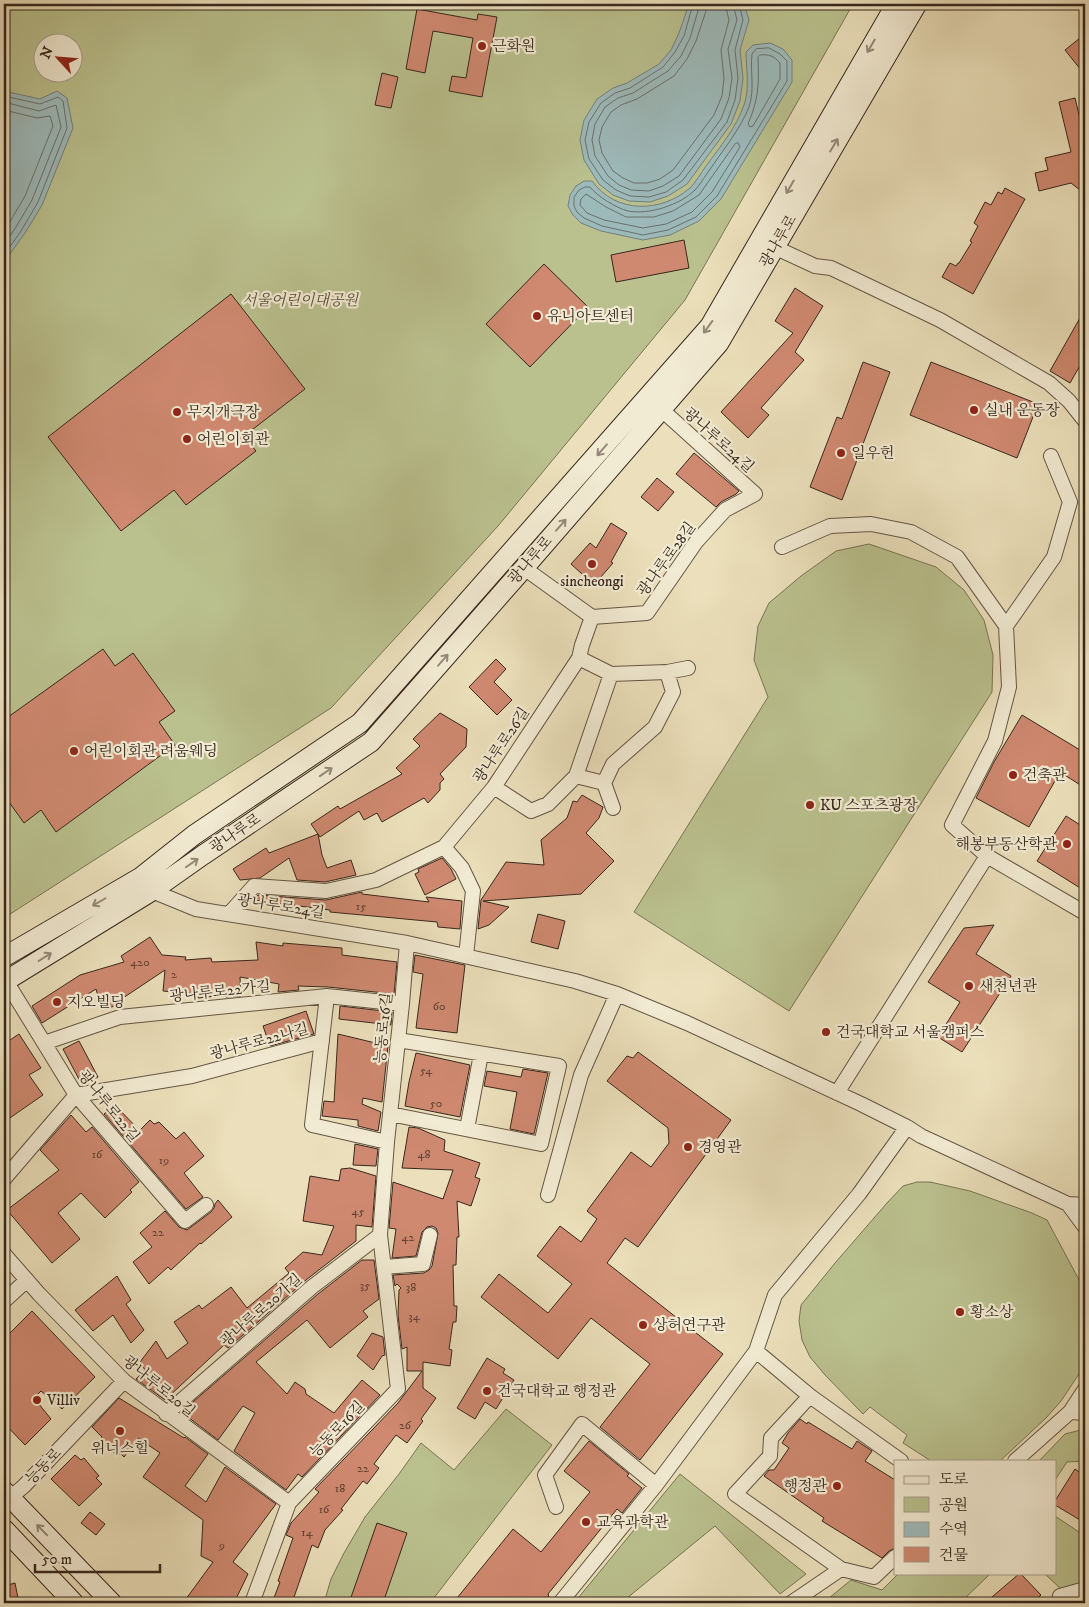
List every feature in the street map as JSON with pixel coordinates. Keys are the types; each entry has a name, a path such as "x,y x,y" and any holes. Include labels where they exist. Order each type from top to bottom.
{"main road":[{"name":"광나루로","path":"4,956 203,855 371,742 719,343 767,244 896,4"},
{"name":"광나루로","path":"5,981 147,884 194,835 360,723 710,326 767,244 917,4"},
{"name":"능동로","path":"7,1494 112,1603"},
{"path":"4,1529 74,1603"}],"street":[{"path":"767,244 815,266 831,268 940,320 1049,383 1069,401 1085,421"},
{"name":"광나루로24길","path":"662,410 756,494"},
{"path":"1006,626 1054,557 1070,502 1052,456"},
{"name":"광나루로28길","path":"592,618 646,613 696,542 725,510 756,494"},
{"path":"782,547 830,526 871,524 911,532 957,557 1006,626 1009,687 995,741 952,825 987,856 1085,913"},
{"path":"524,568 592,618"},
{"name":"광나루로26길","path":"444,847 494,787 579,658 592,618"},
{"path":"579,658 611,674 667,672 688,668"},
{"path":"614,808 604,783 613,764 655,727 672,692 667,672"},
{"path":"494,787 531,810 548,804 576,776 611,674"},
{"path":"576,776 604,783"},
{"path":"229,914 254,886 326,891 376,880 444,847 462,868 473,890 466,956"},
{"path":"837,1093 987,856"},
{"name":"광나루로24길","path":"147,884 196,909 407,943 575,980 617,994 687,1023 837,1093 907,1127 921,1136 1068,1204"},
{"name":"능동로16길","path":"252,1603 289,1503 398,1389 380,1235 387,1142 407,943"},
{"name":"광나루로22길","path":"5,981 76,1096 185,1221 206,1205"},
{"path":"548,1195 581,1076 617,994"},
{"path":"322,1041 327,996"},
{"name":"광나루로22가길","path":"44,1044 120,1017 327,996 402,1004"},
{"path":"390,1114 541,1144 559,1066 398,1040"},
{"name":"광나루로22나길","path":"76,1096 192,1076 322,1041 312,1125 387,1142"},
{"path":"467,1129 481,1054"},
{"path":"4,1179 76,1096"},
{"path":"560,1603 656,1485 756,1351 775,1295 859,1194 907,1127"},
{"path":"1068,1204 1085,1205"},
{"path":"1068,1204 1085,1227"},
{"name":"광나루로20가길","path":"166,1414 312,1287 380,1235"},
{"path":"384,1267 423,1264 430,1235"},
{"name":"광나루로20길","path":"4,1254 124,1381 166,1414 289,1503"},
{"path":"4,1301 27,1280"},
{"path":"756,1351 810,1396 900,1460"},
{"name":"능동로","path":"7,1494 24,1486 124,1381"},
{"path":"1016,1460 1070,1412 1085,1389"},
{"path":"810,1396 771,1438 770,1456 735,1494 841,1569 874,1577 894,1558"},
{"path":"1070,1412 1085,1413"},
{"path":"556,1507 545,1476 582,1424 656,1485"},
{"path":"791,1603 841,1569"},
{"path":"1060,1596 1085,1588"}],"green space":[{"name":"서울어린이대공원","path":"4,4 853,4 685,300 498,526 331,708 4,918"},
{"name":"KU 스포츠광장","path":"869,544 936,567 964,590 984,620 993,655 992,692 789,1011 634,912 768,697 754,660 758,626 769,603 801,576 836,551"},
{"path":"917,1182 930,1182 970,1191 1047,1220 1085,1291 1085,1365 1061,1401 1046,1418 1001,1460 929,1460 903,1443 907,1435 870,1407 863,1414 810,1357 802,1340 799,1321 801,1305 835,1263 903,1186"},
{"path":"506,1409 552,1445 430,1603 324,1603 331,1579 365,1517 421,1443 454,1470"},
{"path":"1081,1430 1085,1431 1085,1461 1067,1462 1056,1478 1056,1460 1040,1460 1065,1434"},
{"path":"680,1474 806,1574 780,1594 715,1526 621,1603 574,1603"},
{"path":"1056,1517 1085,1536 1085,1603 1063,1603 1062,1590 1045,1574 1056,1574"},
{"path":"898,1574 990,1574 960,1603 823,1603 851,1580 882,1590"}],"water":[{"path":"689,4 744,4 749,20 740,50 743,78 740,101 731,124 687,184 668,196 650,202 629,201 613,195 599,184 584,160 580,140 584,120 597,99 613,88 627,83 659,64 671,50"},
{"path":"770,43 783,49 792,60 792,82 721,199 699,221 670,235 643,240 601,231 581,223 573,215 568,206 570,195 576,186 584,181 592,181 613,200 639,206 666,202 690,188 727,137 741,113 747,92 746,52 753,45"},
{"path":"4,91 40,99 57,91 67,98 73,128 42,205 4,262"}],"building":[{"path":"417,9 477,20 478,14 497,17 482,97 449,91 452,76 466,78 473,38 433,31 425,73 406,69"},
{"path":"1085,34 1085,75 1065,50"},
{"path":"382,73 398,77 391,108 375,105"},
{"path":"1075,98 1085,140 1085,194 1071,183 1039,191 1035,173 1048,170 1045,158 1071,152 1059,102"},
{"path":"1005,188 1025,199 973,294 942,277 950,263 956,266 959,263 972,242 970,241 978,226 974,223 985,202 991,205 998,192 1002,194"},
{"path":"684,240 689,268 616,282 611,255"},
{"name":"유니아트센터","path":"544,264 588,307 530,367 486,324"},
{"path":"795,288 823,306 795,352 804,360 761,408 769,415 748,438 721,412 793,333 775,321"},
{"name":"무지개극장","path":"231,294 305,389 244,436 256,451 186,505 174,490 121,531 48,437"},
{"path":"1085,309 1085,357 1070,383 1050,371"},
{"name":"일우헌","path":"863,362 890,372 842,500 810,487 837,417 842,419"},
{"name":"실내 운동장","path":"931,362 1038,404 1017,458 910,415"},
{"path":"694,453 739,491 716,507 676,474"},
{"path":"657,478 674,492 658,511 641,497"},
{"path":"611,523 627,533 611,562 613,563 594,585 571,564 590,543 596,548"},
{"path":"103,649 115,666 133,653 175,711 159,722 175,745 56,832 41,810 24,823 4,795 4,720"},
{"path":"496,659 506,669 494,682 512,700 497,715 469,687"},
{"path":"440,713 467,729 466,747 440,774 444,779 440,783 440,790 428,803 424,798 382,822 377,813 364,820 359,811 320,837 311,824 338,806 340,809 402,774 396,768 420,746 413,739"},
{"name":"건축관","path":"1022,715 1085,753 1085,788 1060,772 1029,827 976,798 994,762"},
{"path":"582,795 603,807 599,818 586,833 614,861 581,894 483,901 509,907 489,925 478,929 481,900 506,862 544,865 541,840 567,818 573,801 577,802"},
{"name":"해봉부동산학관","path":"1066,816 1085,828 1085,891 1037,861"},
{"path":"318,834 322,855 327,868 351,860 356,875 325,882 297,880 289,858 260,878 240,880 233,869 266,848 269,853"},
{"path":"442,858 456,879 425,895 415,874 419,872 418,869"},
{"path":"362,892 362,894 429,902 426,897 462,901 460,929 438,927 437,922 330,912 330,910 253,900 258,895 326,900"},
{"path":"538,914 565,921 558,949 531,942"},
{"name":"새천년관","path":"994,925 976,954 1011,976 962,1052 938,1037 960,1002 928,982 964,928"},
{"path":"150,937 162,955 186,957 185,960 211,958 212,962 258,960 256,942 283,946 283,943 342,948 342,955 397,962 394,994 298,986 299,990 278,992 279,984 240,977 241,996 226,997 226,995 198,998 198,994 163,991 165,970 120,1000 121,1004 102,1010 96,989 42,1023 32,1006 80,975 124,962 121,956"},
{"path":"415,955 465,965 457,1033 416,1028 423,974 413,972"},
{"path":"340,1006 392,1012 391,1025 339,1019"},
{"path":"306,1011 314,1034 270,1046 263,1026"},
{"path":"19,1034 41,1068 29,1075 43,1095 4,1122 4,1044"},
{"path":"338,1034 388,1046 382,1102 363,1098 362,1104 381,1112 378,1131 358,1126 358,1120 322,1116 324,1101 334,1102"},
{"path":"79,1041 98,1077 82,1085 63,1049"},
{"path":"638,1052 731,1120 638,1247 625,1238 607,1263 723,1354 640,1460 600,1427 650,1364 591,1318 558,1359 481,1297 499,1274 548,1313 572,1284 537,1256 560,1226 581,1242 597,1219 587,1211 631,1152 651,1167 669,1143 668,1128 607,1081 627,1056 633,1058"},
{"path":"416,1053 470,1065 460,1117 405,1106"},
{"path":"523,1069 548,1073 534,1134 510,1129 517,1092 484,1086 487,1071 521,1077"},
{"path":"115,1105 139,1130 150,1120 154,1124 159,1122 176,1139 184,1132 204,1156 184,1173 203,1197 186,1209 104,1114"},
{"path":"71,1115 86,1132 92,1127 139,1182 130,1190 132,1192 105,1218 81,1193 58,1213 80,1239 52,1263 7,1210 59,1170 40,1150"},
{"path":"409,1127 418,1128 445,1140 444,1151 480,1163 475,1177 480,1179 471,1206 457,1201 459,1237 457,1237 456,1265 453,1265 454,1306 457,1306 456,1322 453,1322 449,1349 452,1350 450,1366 423,1362 423,1388 436,1398 421,1419 423,1421 407,1443 396,1435 374,1464 379,1468 367,1484 363,1481 341,1509 343,1510 325,1530 318,1548 312,1545 292,1603 272,1603 293,1538 286,1535 291,1523 319,1492 315,1489 398,1403 422,1371 407,1371 407,1347 402,1349 398,1315 399,1290 401,1288 397,1284 395,1286 393,1275 424,1273 429,1270 432,1266 438,1233 436,1228 432,1226 427,1227 422,1232 416,1256 392,1258 396,1229 389,1228 393,1182 443,1199 453,1170 402,1168"},
{"path":"355,1144 378,1149 376,1166 353,1165"},
{"path":"350,1168 376,1176 372,1227 356,1225 356,1241 306,1280 228,1348 224,1345 165,1400 136,1379 145,1370 140,1362 156,1341 167,1359 188,1343 174,1322 199,1305 202,1309 231,1287 247,1308 289,1273 285,1268 303,1252 322,1255 334,1226 303,1221 310,1176 339,1181 341,1169"},
{"path":"218,1200 232,1217 171,1270 168,1267 149,1284 133,1262 152,1247 140,1233 165,1211 179,1227 187,1230 211,1212"},
{"path":"362,1260 374,1260 379,1299 363,1311 368,1317 330,1348 307,1320 256,1362 287,1394 295,1382 305,1389 306,1394 334,1413 362,1380 380,1395 302,1477 298,1474 286,1490 234,1451 255,1413 243,1406 218,1440 184,1414 194,1401 318,1294"},
{"path":"117,1276 131,1300 126,1304 144,1330 131,1343 113,1315 93,1331 75,1310"},
{"name":"Villiv","path":"32,1311 95,1377 62,1409 41,1391 34,1398 51,1419 25,1445 4,1423 4,1339"},
{"path":"372,1333 383,1337 385,1355 382,1356 373,1370 357,1356"},
{"name":"건국대학교 행정관","path":"487,1358 505,1369 503,1373 514,1380 496,1409 485,1402 475,1419 457,1408"},
{"path":"119,1398 185,1437 208,1454 185,1486 206,1502 225,1467 276,1504 233,1562 248,1574 234,1603 183,1603 213,1562 201,1556 203,1520 143,1477 160,1453 138,1438 124,1457 120,1453 118,1456 100,1441 102,1437 92,1427"},
{"name":"행정관","path":"800,1419 852,1449 857,1441 872,1451 865,1461 894,1479 894,1548 882,1558 822,1521 824,1518 764,1476 769,1470 774,1470 789,1448 782,1443"},
{"name":"교육과학관","path":"589,1441 629,1474 627,1476 642,1488 622,1513 617,1509 548,1594 551,1603 453,1603 513,1529 541,1552 590,1492 564,1471"},
{"path":"75,1455 81,1460 84,1458 99,1476 96,1478 102,1484 79,1506 51,1479"},
{"path":"1075,1469 1085,1476 1085,1523 1056,1506 1056,1499"},
{"path":"90,1512 105,1524 96,1535 81,1523"},
{"path":"377,1523 407,1533 383,1603 349,1603"},
{"path":"1019,1574 1041,1595 1032,1603 985,1603"},
{"path":"15,1583 19,1603 4,1603 4,1586"}],"place":[{"name":"근화원","path":"482,46"},
{"name":"유니아트센터","path":"537,316"},
{"name":"실내 운동장","path":"974,410"},
{"name":"무지개극장","path":"177,412"},
{"name":"어린이회관","path":"187,439"},
{"name":"일우헌","path":"841,453"},
{"name":"sincheongi","path":"592,564"},
{"name":"어린이회관 려움웨딩","path":"74,751"},
{"name":"건축관","path":"1013,775"},
{"name":"KU 스포츠광장","path":"810,805"},
{"name":"해봉부동산학관","path":"1067,844"},
{"name":"새천년관","path":"969,986"},
{"name":"지오빌딩","path":"57,1002"},
{"name":"건국대학교 서울캠퍼스","path":"826,1032"},
{"name":"경영관","path":"688,1147"},
{"name":"황소상","path":"960,1312"},
{"name":"상허연구관","path":"643,1325"},
{"name":"건국대학교 행정관","path":"487,1391"},
{"name":"Villiv","path":"37,1400"},
{"name":"위너스힐","path":"120,1431"},
{"name":"행정관","path":"837,1486"},
{"name":"교육과학관","path":"586,1522"}]}
